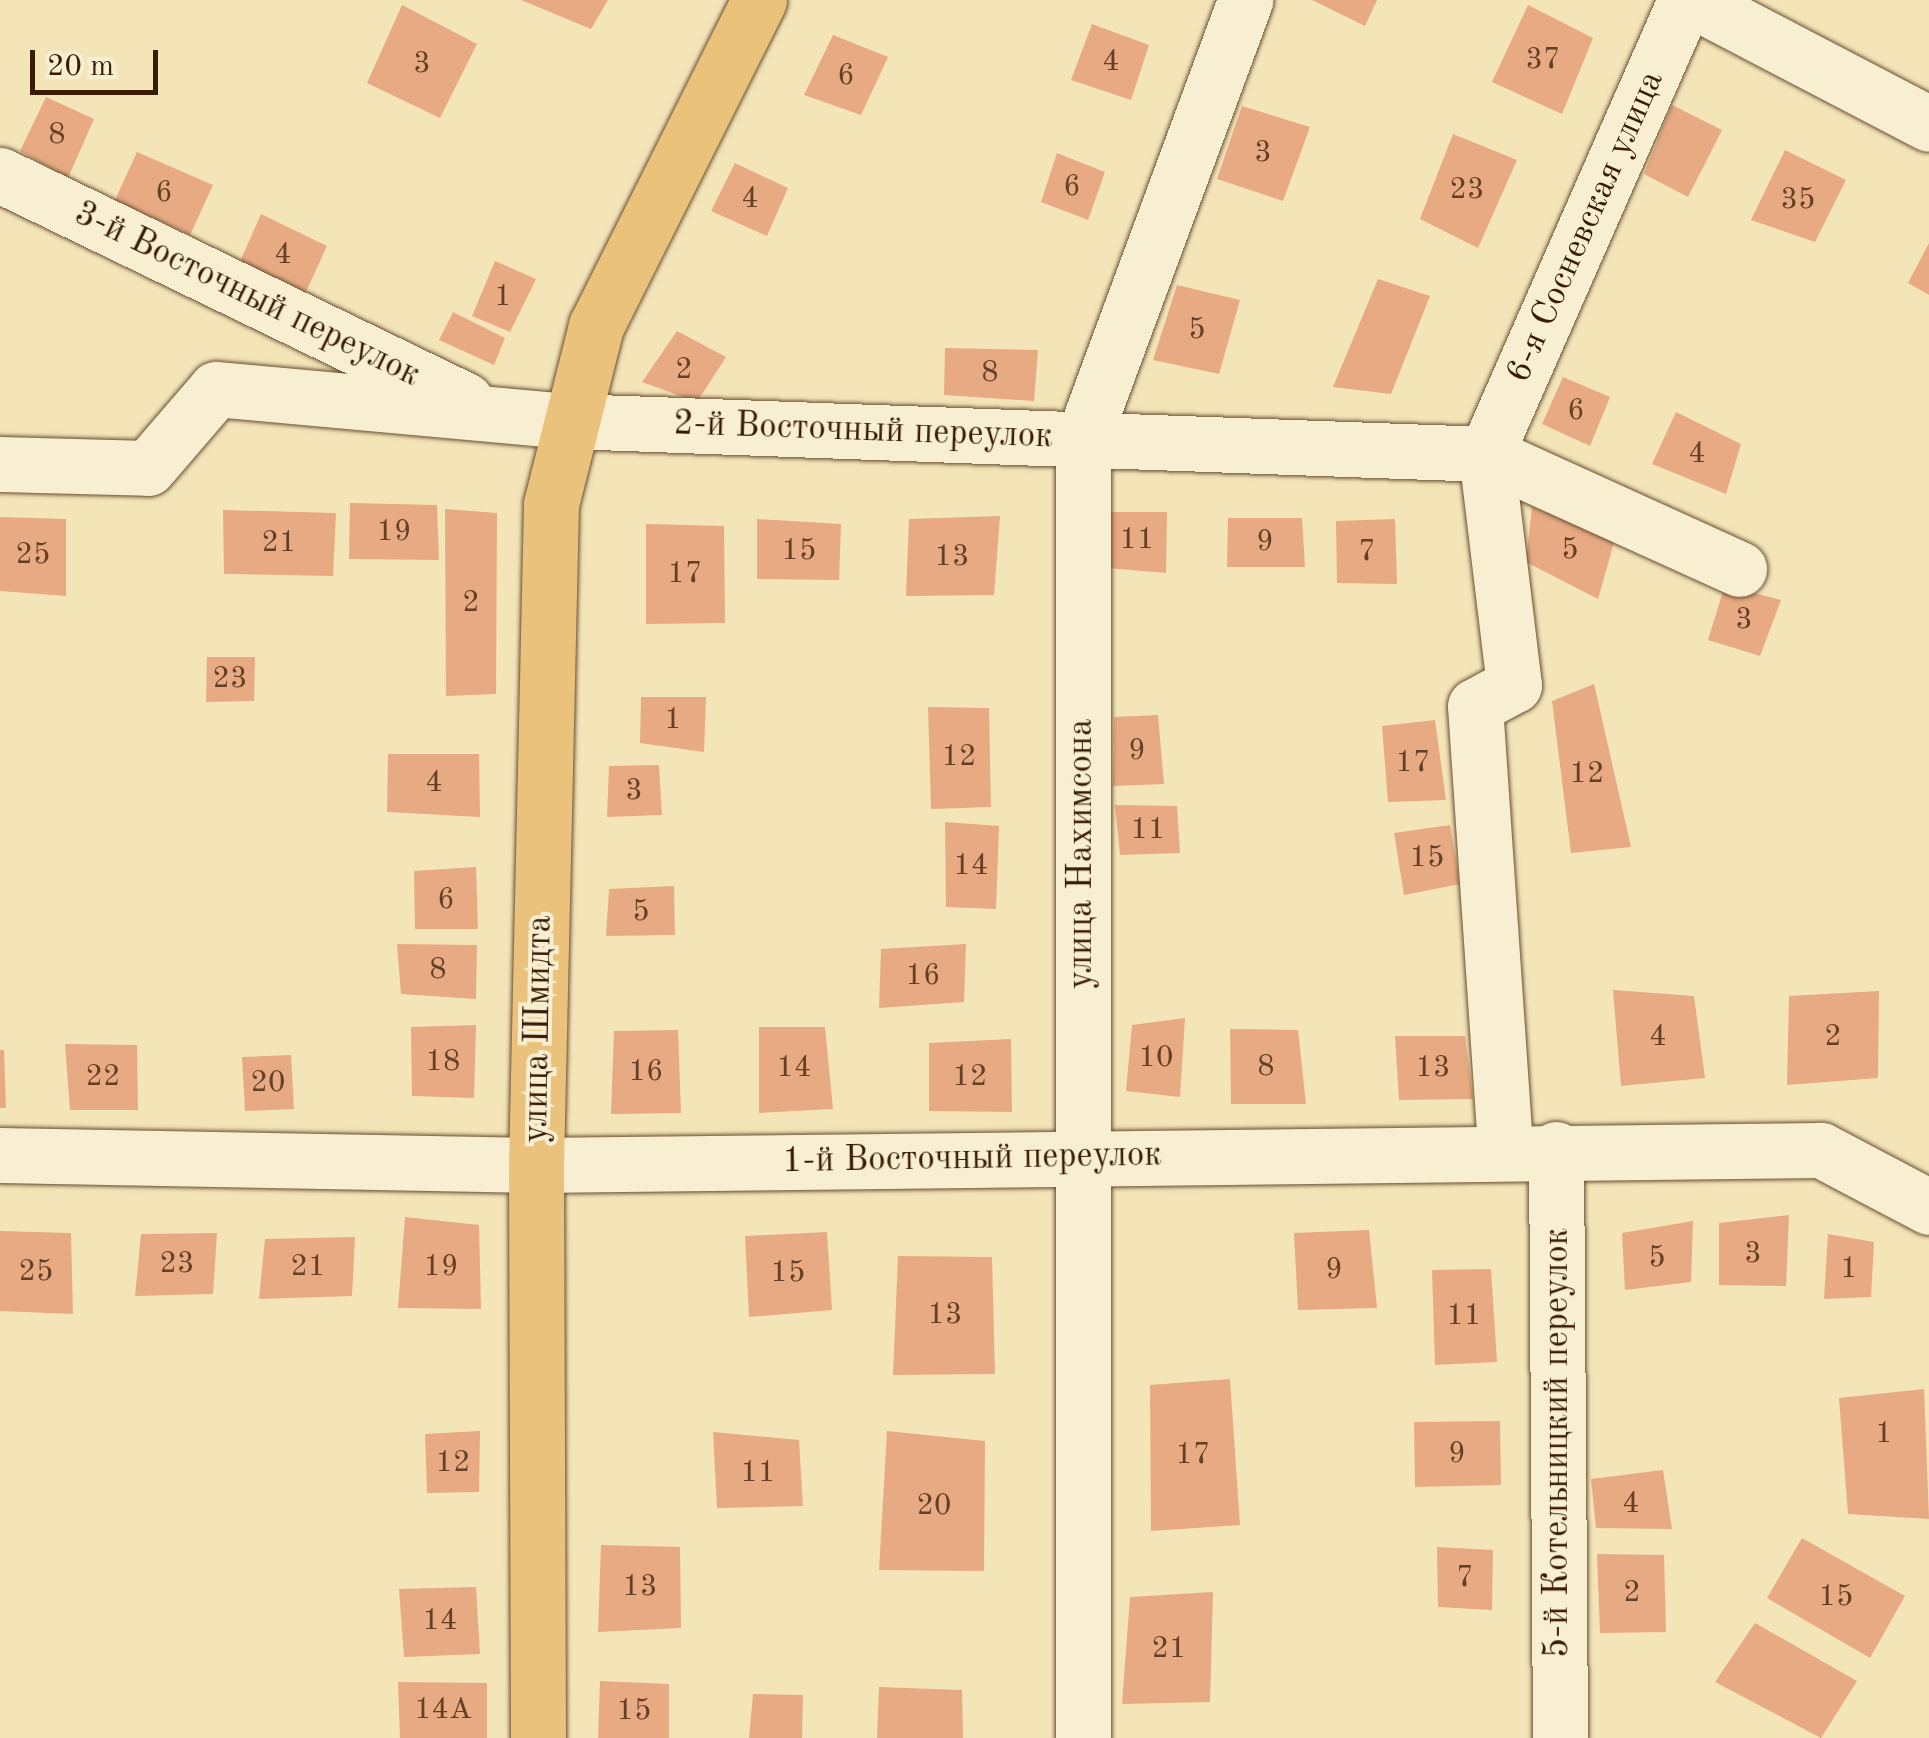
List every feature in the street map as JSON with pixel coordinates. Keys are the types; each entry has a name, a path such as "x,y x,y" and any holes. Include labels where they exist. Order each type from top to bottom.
{"main road":[{"name":"улица Шмидта","path":"538,1738 536,1166 551,504 569,420 596,326 759,0"}],"street":[{"name":"улица Нахимсона","path":"1083,1738 1082,439 1245,0"},
{"path":"1688,0 1929,124"},
{"name":"6-я Сосневская улица","path":"1486,454 1688,0"},
{"name":"3-й Восточный переулок","path":"0,175 495,414"},
{"name":"2-й Восточный переулок","path":"0,464 148,468 216,389 569,420 1486,454 1739,569"},
{"name":"5-й Котельницкий переулок","path":"1486,454 1514,685 1474,706 1530,1149 1560,1738"},
{"name":"1-й Восточный переулок","path":"0,1156 536,1166 1530,1149 1821,1150 1929,1207"}],"building":[{"path":"521,0 608,0 591,29"},
{"path":"1312,0 1377,0 1365,26"},
{"path":"402,5 477,44 440,118 367,83"},
{"path":"1528,5 1593,38 1562,114 1492,82"},
{"path":"1092,24 1149,45 1131,100 1071,80"},
{"path":"833,35 888,57 861,115 804,95"},
{"path":"46,97 94,119 68,178 20,151"},
{"path":"1672,105 1722,130 1688,197 1644,174"},
{"path":"1242,106 1310,127 1283,201 1217,179"},
{"path":"1453,134 1517,160 1478,248 1420,219"},
{"path":"1785,150 1846,180 1815,242 1751,220"},
{"path":"137,152 213,185 190,235 115,200"},
{"path":"1057,153 1105,172 1088,220 1041,202"},
{"path":"735,163 788,188 767,236 711,211"},
{"path":"261,214 327,246 304,296 239,264"},
{"path":"1929,243 1929,295 1908,283"},
{"path":"495,261 536,279 510,332 472,316"},
{"path":"1378,279 1430,296 1391,394 1333,387"},
{"path":"1177,285 1240,300 1219,374 1153,360"},
{"path":"453,312 505,338 494,365 439,340"},
{"path":"677,331 726,357 697,402 642,382"},
{"path":"945,348 1038,350 1034,401 944,395"},
{"path":"1563,377 1610,397 1590,446 1542,424"},
{"path":"1676,412 1741,444 1726,494 1652,464"},
{"path":"350,503 437,505 439,560 349,559"},
{"path":"1532,507 1615,539 1598,599 1526,562"},
{"path":"445,509 497,513 496,694 446,696"},
{"path":"223,510 336,513 333,576 224,574"},
{"path":"1108,512 1167,512 1166,573 1107,568"},
{"path":"1000,516 994,595 906,596 909,519"},
{"path":"0,517 66,519 66,596 0,591"},
{"path":"1228,518 1302,518 1305,567 1227,567"},
{"path":"757,519 841,524 839,580 757,579"},
{"path":"1395,519 1397,584 1337,583 1336,521"},
{"path":"646,524 724,526 725,623 646,624"},
{"path":"1725,585 1781,600 1760,656 1708,640"},
{"path":"207,657 255,657 254,701 206,702"},
{"path":"1594,684 1631,847 1571,853 1552,701"},
{"path":"641,697 706,697 704,752 640,743"},
{"path":"928,707 989,708 991,807 931,809"},
{"path":"1158,715 1164,784 1113,786 1114,717"},
{"path":"1435,720 1446,800 1388,802 1382,726"},
{"path":"388,754 479,754 480,817 387,812"},
{"path":"659,765 662,815 607,817 609,766"},
{"path":"1115,805 1177,806 1180,853 1120,855"},
{"path":"945,822 999,826 996,909 946,907"},
{"path":"1450,825 1460,884 1404,895 1394,833"},
{"path":"476,867 478,929 415,929 414,871"},
{"path":"674,886 675,935 606,936 609,889"},
{"path":"397,944 477,945 476,999 401,994"},
{"path":"966,944 964,1002 879,1008 881,949"},
{"path":"1613,990 1694,996 1705,1078 1621,1086"},
{"path":"1879,991 1878,1078 1787,1085 1789,996"},
{"path":"1185,1018 1180,1097 1126,1091 1132,1025"},
{"path":"476,1025 474,1098 412,1096 411,1027"},
{"path":"759,1027 825,1027 833,1109 759,1113"},
{"path":"1230,1029 1298,1030 1306,1104 1231,1104"},
{"path":"678,1030 681,1113 611,1114 614,1031"},
{"path":"1395,1036 1465,1036 1473,1099 1399,1100"},
{"path":"1011,1039 1012,1112 929,1111 929,1043"},
{"path":"65,1044 137,1045 138,1110 70,1110"},
{"path":"0,1050 4,1050 6,1108 0,1108"},
{"path":"291,1055 294,1109 245,1111 242,1057"},
{"path":"1789,1215 1786,1286 1719,1285 1719,1223"},
{"path":"405,1217 479,1225 481,1309 398,1308"},
{"path":"1693,1221 1691,1282 1625,1290 1622,1233"},
{"path":"1369,1230 1377,1308 1298,1310 1294,1233"},
{"path":"0,1231 71,1233 73,1314 0,1311"},
{"path":"827,1232 832,1310 749,1317 745,1236"},
{"path":"217,1233 213,1294 135,1296 141,1234"},
{"path":"1828,1234 1874,1242 1871,1297 1824,1299"},
{"path":"355,1237 352,1296 259,1299 265,1239"},
{"path":"898,1256 992,1257 995,1374 893,1375"},
{"path":"1491,1269 1497,1362 1435,1365 1432,1270"},
{"path":"1230,1379 1240,1525 1151,1531 1150,1385"},
{"path":"1924,1389 1929,1519 1848,1514 1839,1398"},
{"path":"1500,1421 1501,1485 1415,1487 1414,1422"},
{"path":"480,1431 479,1492 427,1493 425,1434"},
{"path":"887,1431 985,1441 984,1571 879,1570"},
{"path":"713,1432 799,1440 803,1506 717,1508"},
{"path":"1663,1470 1672,1529 1596,1528 1591,1479"},
{"path":"1802,1538 1905,1596 1870,1658 1767,1598"},
{"path":"601,1545 680,1547 681,1628 598,1632"},
{"path":"1437,1547 1493,1550 1492,1610 1438,1607"},
{"path":"1597,1554 1664,1555 1666,1632 1600,1633"},
{"path":"476,1587 480,1654 404,1657 399,1589"},
{"path":"1213,1592 1210,1702 1122,1704 1130,1597"},
{"path":"1755,1623 1857,1681 1821,1738 1715,1682"},
{"path":"600,1681 669,1684 669,1738 598,1738"},
{"path":"398,1682 487,1683 487,1738 400,1738"},
{"path":"879,1687 962,1690 963,1738 877,1738"},
{"path":"753,1694 803,1695 802,1738 749,1738"}]}
